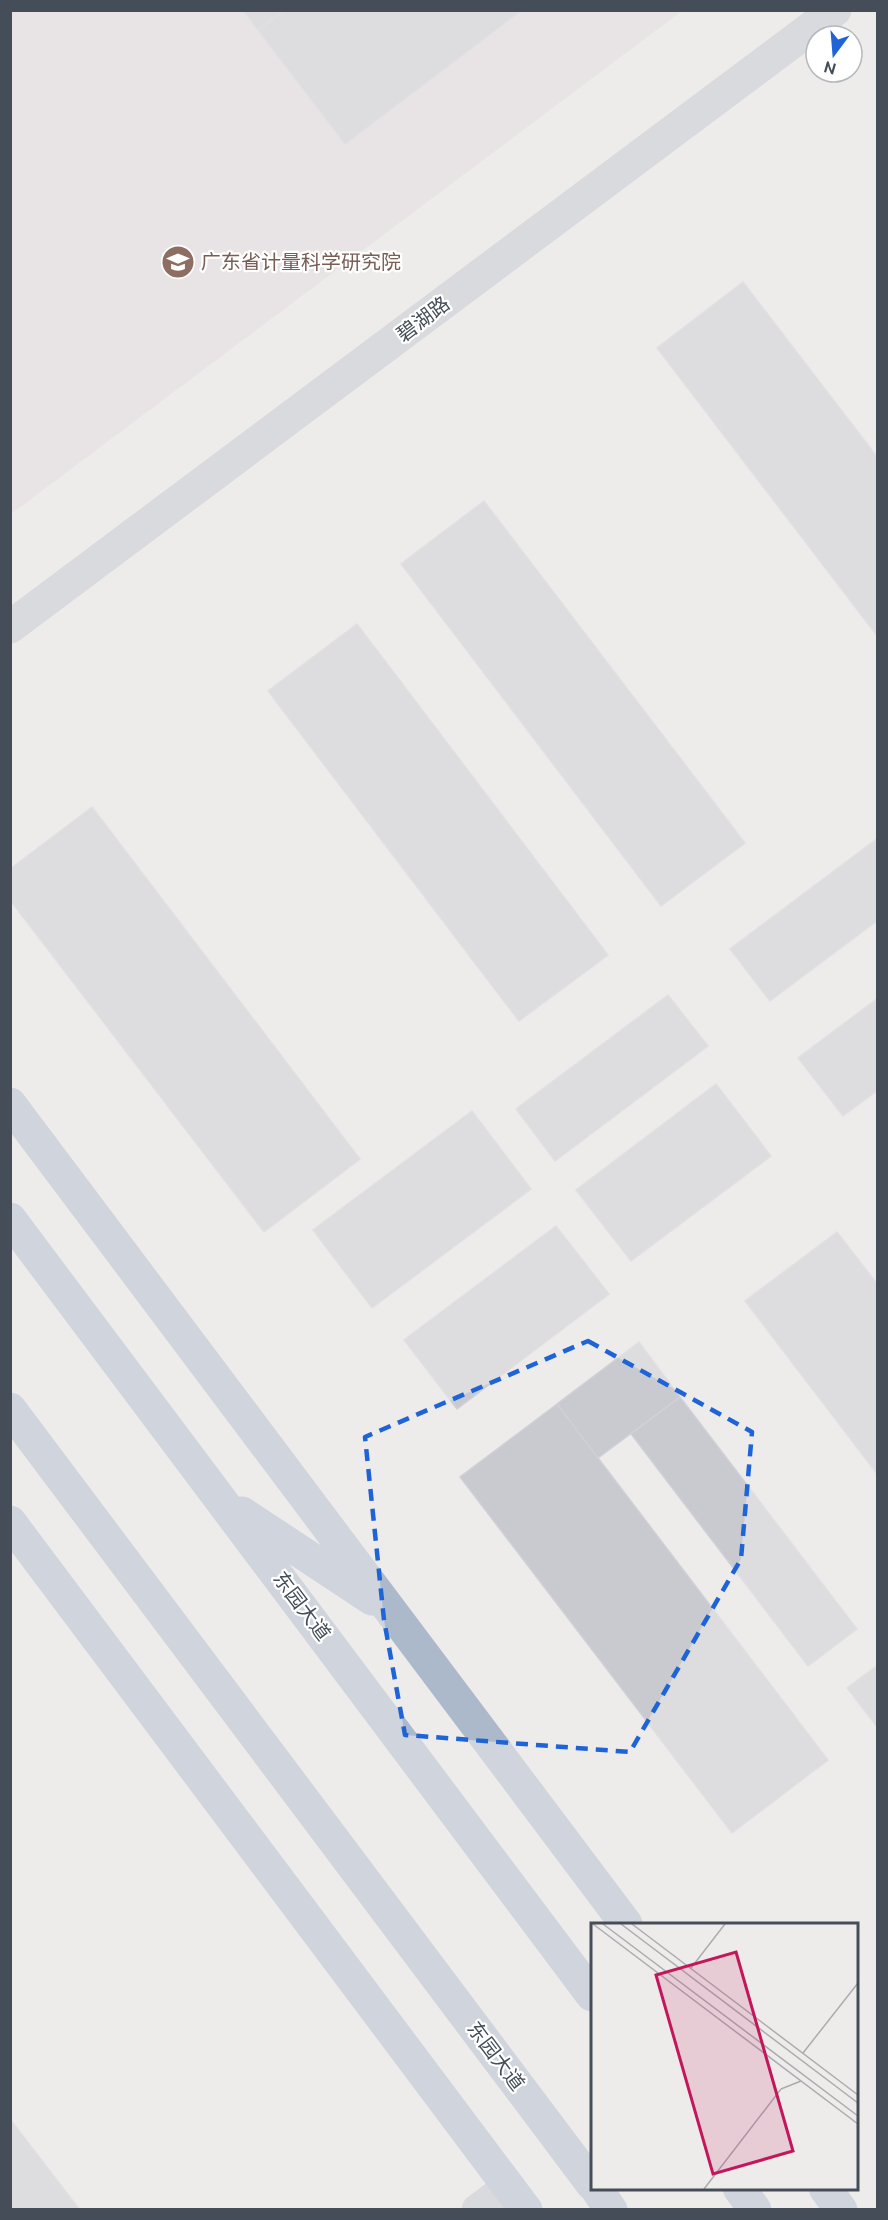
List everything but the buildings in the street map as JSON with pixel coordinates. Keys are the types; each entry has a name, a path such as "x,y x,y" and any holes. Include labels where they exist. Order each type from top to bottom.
{"main road":[{"path":"10,1104 625,1923"},
{"name":"东园大道","path":"10,1219 591,1994"},
{"name":"东园大道","path":"10,1409 591,2183"},
{"path":"222,1500 391,1611"},
{"path":"10,1522 517,2198"},
{"path":"597,2190 612,2210"},
{"path":"740,2190 755,2210"},
{"path":"826,2190 841,2210"}],"street":[{"name":"碧湖路","path":"10,627 835,10"},
{"path":"478,2210 517,2198"}],"highlighted area":[{"path":"588,1341 752,1432 741,1559 630,1752 405,1735 384,1620 365,1437"}],"shaded area":[{"name":"广东省计量科学研究院","path":"11,11 682,11 11,514"}],"place":[{"name":"广东省计量科学研究院","path":"178,262"}]}
